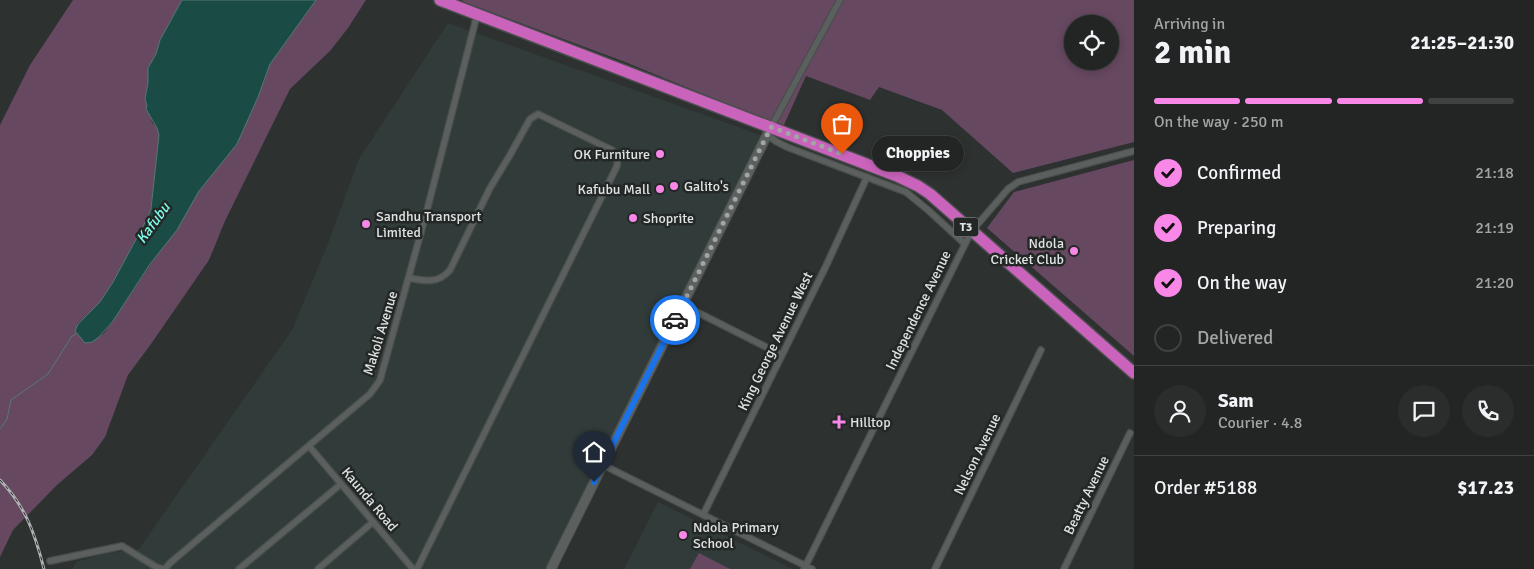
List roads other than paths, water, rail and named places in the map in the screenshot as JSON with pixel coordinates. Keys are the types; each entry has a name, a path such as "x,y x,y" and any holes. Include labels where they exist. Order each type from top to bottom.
{"highway":[{"name":"T3","path":"440,0 769,131 910,181 930,194 971,232 1134,373"}],"main road":[{"path":"551,569 769,131"}],"street":[{"path":"840,0 769,131 776,142 787,147 906,192 964,244"},
{"name":"Makoli Avenue","path":"164,569 370,394 377,385 385,364 409,278 477,15"},
{"path":"409,278 428,281 435,280 441,278 450,270 490,188 530,118 538,114 612,150 618,156 617,166 609,184 417,569"},
{"name":"Independence Avenue","path":"804,567 971,232 1008,189 1018,182 1134,151"},
{"name":"King George Avenue West","path":"703,515 826,266 867,177"},
{"path":"682,305 782,355"},
{"name":"Nelson Avenue","path":"935,569 1041,350"},
{"name":"Beatty Avenue","path":"1064,569 1130,433"},
{"name":"Kaunda Road","path":"308,446 413,569"},
{"path":"603,465 804,567 812,569"},
{"path":"240,569 341,484"},
{"path":"319,569 373,522"},
{"path":"50,561 122,546 156,567 164,569"}],"water":[{"path":"182,0 316,0 270,64 237,144 199,191 177,230 150,264 113,321 98,338 92,342 85,343 75,331 78,324 100,302 113,282 151,209 159,135 146,109 148,68 156,54 160,40"}],"waterway":[{"name":"Kafubu","path":"0,429 7,419 11,400 48,374 72,336 76,334"}],"railway":[{"path":"0,480 17,500 23,511 37,544 44,569"}],"place":[{"name":"OK Furniture","path":"660,154"},
{"name":"Choppies","path":"842,154"},
{"name":"Galito's","path":"674,186"},
{"name":"Kafubu Mall","path":"660,189"},
{"name":"Shoprite","path":"633,218"},
{"name":"Sandhu Transport Limited","path":"366,224"},
{"name":"Ndola Cricket Club","path":"1074,251"},
{"name":"Hilltop","path":"839,422"},
{"name":"Ndola Primary School","path":"683,535"}]}
